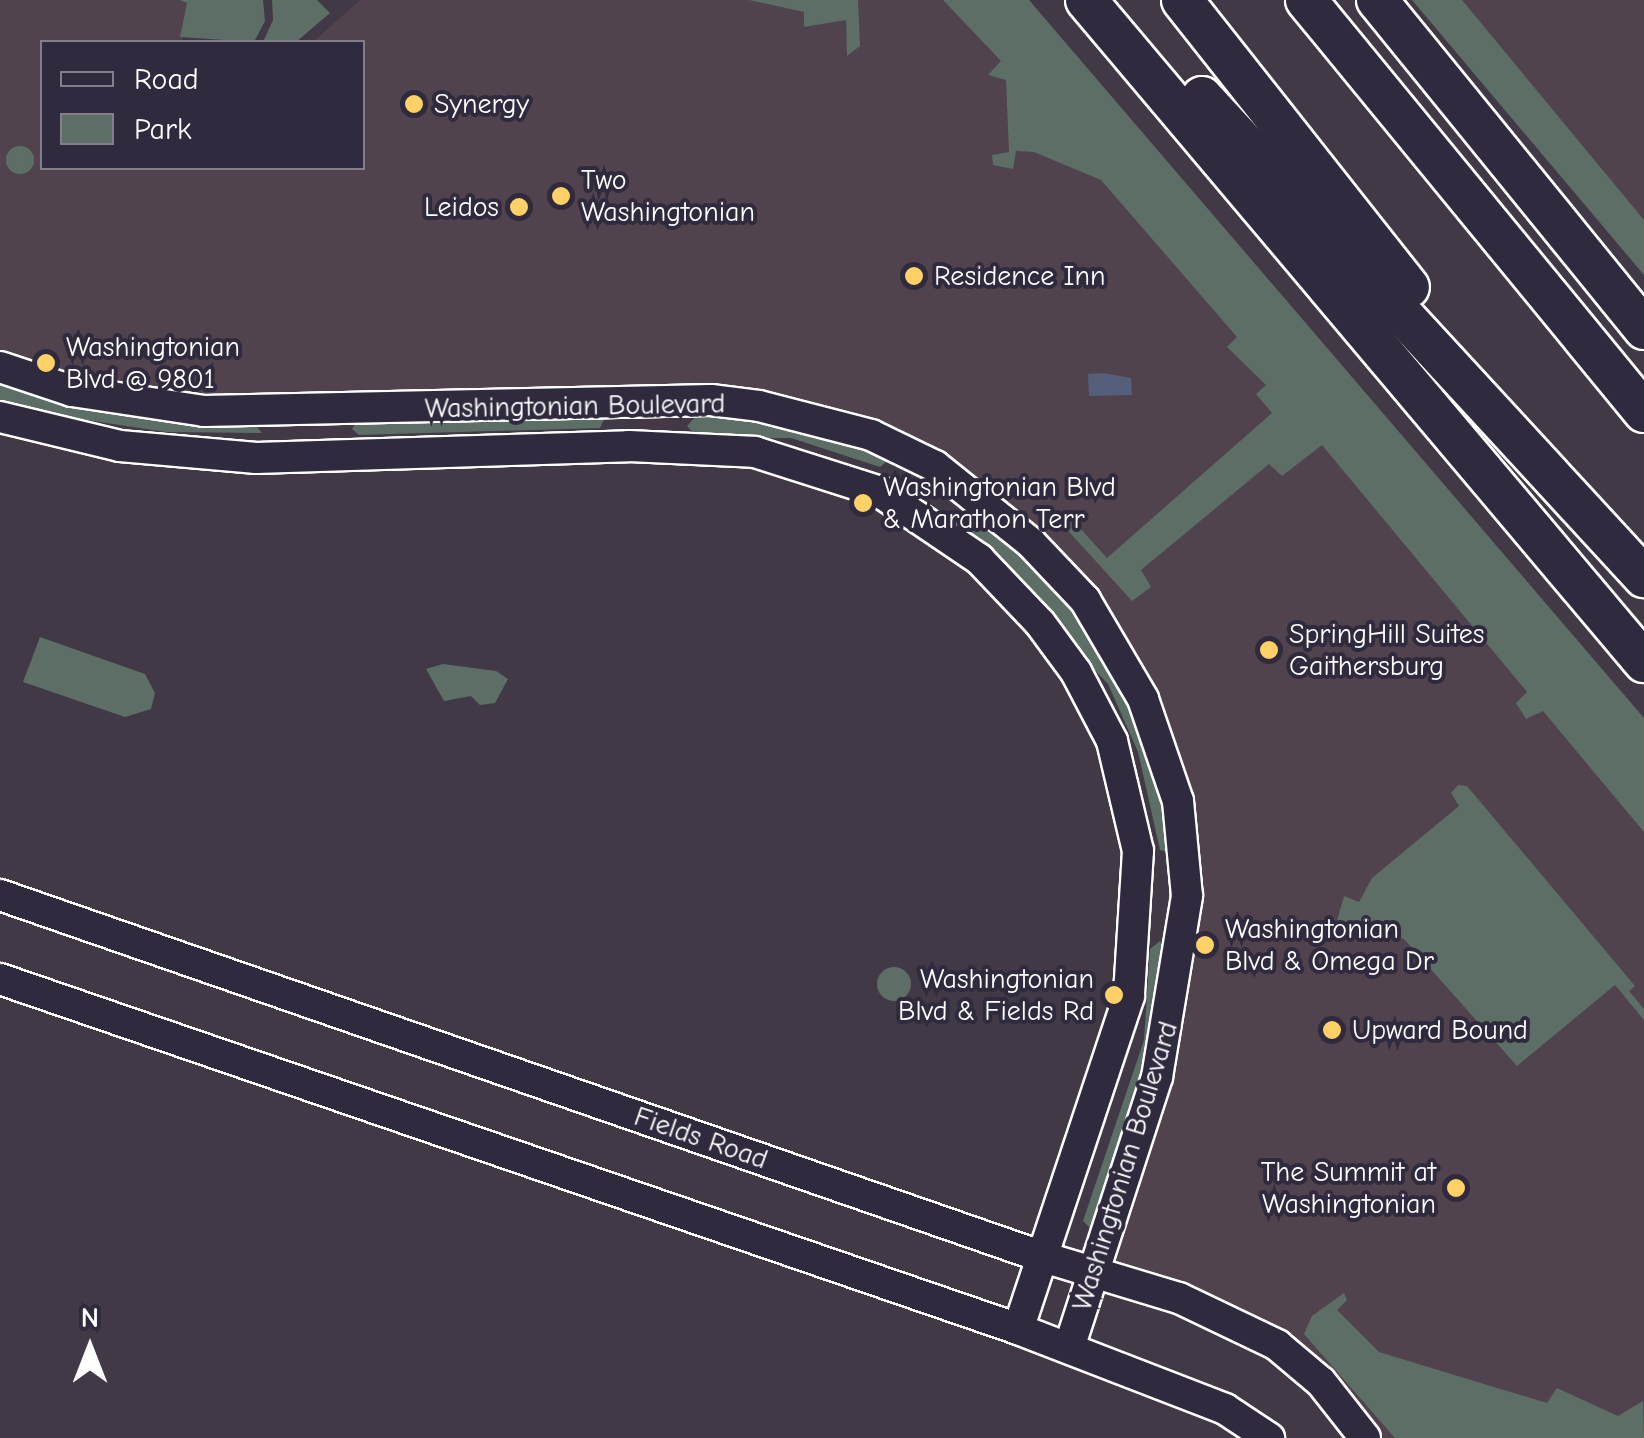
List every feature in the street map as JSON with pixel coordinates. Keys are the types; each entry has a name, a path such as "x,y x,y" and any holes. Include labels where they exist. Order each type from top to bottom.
{"highway":[{"path":"1086,0 1644,662"},
{"path":"1117,0 1292,198 1566,487 1644,577"},
{"path":"1182,0 1566,487"},
{"path":"1306,0 1644,412"},
{"path":"1377,0 1644,329"}],"street":[{"name":"Washingtonian Boulevard","path":"0,368 140,403 300,411 711,400 792,413 870,435 935,466 1031,542 1072,586 1128,670 1178,801 1188,896 1164,1049 1069,1348"},
{"path":"628,401 629,446"},
{"path":"300,411 300,457"},
{"name":"Washingtonian Boulevard","path":"0,417 130,448 300,457 629,446 755,452 855,482 908,507 978,559 1040,622 1106,730 1136,828 1135,956 1118,1036 1018,1329"},
{"name":"Fields Road","path":"0,895 1043,1257 1179,1298 1277,1345 1321,1382 1365,1438"},
{"path":"0,979 1018,1329 1225,1409 1269,1438"}],"shaded area":[{"path":"0,0 191,0 182,40 40,40 40,170 365,170 365,40 315,40 360,0 958,0 1644,800 1644,1438 1368,1438 1324,1380 1103,1267 1184,970 1160,726 940,464 749,401 174,403 0,361"},
{"path":"1419,0 1644,0 1644,266"}],"green space":[{"path":"180,0 263,0 265,21 255,40 180,37 187,3"},
{"path":"272,0 317,0 330,13 298,40 264,40 273,20"},
{"path":"749,0 858,0 860,46 847,56 846,20 804,27 804,12"},
{"path":"943,0 1029,0 1644,718 1644,832 1543,711 1526,719 1516,703 1527,692 1322,445 1282,476 1269,464 1141,570 1151,587 1132,601 1062,524 1069,516 1107,558 1272,413 1256,394 1266,385 1227,347 1237,337 1101,180 1034,152 1016,151 1013,169 993,165 992,155 1009,152 1006,80 988,75 1001,61"},
{"path":"1412,0 1462,0 1644,220 1644,275"},
{"path":"20,146 30,150 34,160 30,170 20,174 10,170 6,160 10,150"},
{"path":"0,381 255,424 262,433 166,432 0,407"},
{"path":"699,413 838,438 884,455 886,462 880,467 791,438 700,439 687,426"},
{"path":"605,417 600,428 359,435 352,429 356,423"},
{"path":"971,511 1048,574 1104,649 1157,765 1171,853 1160,850 1138,752 1108,684 964,530 961,520"},
{"path":"40,637 145,674 155,693 151,709 125,717 23,682"},
{"path":"443,664 496,671 508,679 495,703 480,705 471,696 444,701 426,669"},
{"path":"1458,785 1467,786 1635,986 1629,991 1644,1009 1644,1020 1615,985 1517,1066 1404,939 1337,921 1344,896 1359,902 1372,878 1459,806 1451,793"},
{"path":"1160,941 1164,948 1149,1068 1091,1229 1083,1221 1144,1040 1150,949"},
{"path":"894,967 906,972 911,984 906,996 894,1001 882,996 877,984 882,972"},
{"path":"1344,1293 1347,1300 1337,1310 1379,1352 1547,1403 1557,1388 1618,1416 1643,1401 1644,1438 1395,1438 1304,1334 1312,1316"}],"water":[{"path":"1088,374 1131,378 1132,395 1089,396"}],"place":[{"name":"Synergy","path":"414,104"},
{"name":"Two Washingtonian","path":"561,196"},
{"name":"Leidos","path":"519,207"},
{"name":"Residence Inn","path":"914,276"},
{"name":"Washingtonian Blvd @ 9801","path":"46,363"},
{"name":"Washingtonian Blvd & Marathon Terr","path":"863,503"},
{"name":"SpringHill Suites Gaithersburg","path":"1269,650"},
{"name":"Washingtonian Blvd & Omega Dr","path":"1205,945"},
{"name":"Washingtonian Blvd & Fields Rd","path":"1114,995"},
{"name":"Upward Bound","path":"1332,1030"},
{"name":"The Summit at Washingtonian","path":"1456,1188"}]}
